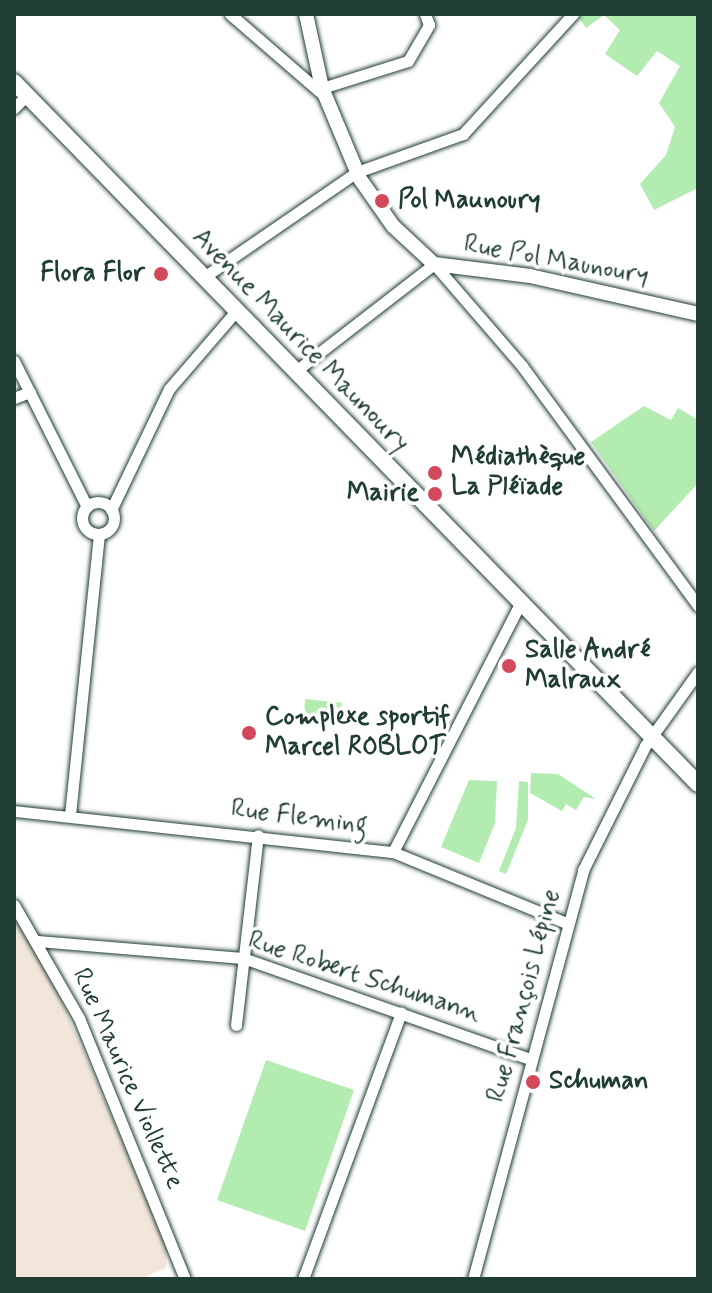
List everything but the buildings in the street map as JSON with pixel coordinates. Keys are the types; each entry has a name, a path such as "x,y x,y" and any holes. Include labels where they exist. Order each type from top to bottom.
{"main road":[{"name":"Avenue Maurice Maunoury","path":"14,82 698,784"}],"street":[{"path":"230,14 324,93"},
{"path":"306,14 324,93 357,172 393,226 434,264 522,366 698,606"},
{"path":"324,93 408,61 429,25 425,14"},
{"path":"204,277 357,172 463,134 573,14"},
{"path":"14,108 27,95"},
{"name":"Rue Pol Maunoury","path":"297,370 434,264 530,276 698,314"},
{"path":"70,815 99,534 112,525 111,510 169,389 237,310"},
{"path":"14,361 87,507 83,524 99,534"},
{"path":"14,398 30,392"},
{"path":"87,507 98,502 111,510"},
{"path":"393,852 521,602"},
{"name":"Rue François Lépine","path":"473,1279 574,896 607,816 652,737 698,672"},
{"name":"Rue Fleming","path":"14,811 393,852 566,923"},
{"path":"236,1025 258,835"},
{"name":"Rue Maurice Viollette","path":"14,905 79,1018 185,1279"},
{"name":"Rue Robert Schumann","path":"37,941 243,958 530,1059"},
{"path":"303,1279 401,1012"}],"shaded area":[{"path":"14,914 61,999 167,1246 166,1268 140,1279 14,1279"}],"green space":[{"path":"698,14 698,188 654,210 640,184 666,155 675,127 659,103 680,66 657,51 637,76 605,54 620,30 604,15 586,28 577,15"},
{"path":"644,406 671,420 678,408 698,420 698,483 654,531 591,442"},
{"path":"305,699 342,703 339,721 304,716"},
{"path":"531,773 558,774 596,799 584,797 576,810 566,804 562,811 530,793"},
{"path":"469,780 497,781 495,823 479,863 441,847"},
{"path":"519,781 528,782 528,820 506,874 499,871 516,828"},
{"path":"266,1060 354,1090 305,1231 217,1200"}],"place":[{"name":"Pol Maunoury","path":"382,201"},
{"name":"Flora Flor","path":"161,274"},
{"name":"Médiathèque La Pléïade","path":"435,473"},
{"name":"Mairie","path":"435,494"},
{"name":"Salle André Malraux","path":"509,666"},
{"name":"Complexe sportif Marcel ROBLOT","path":"249,733"},
{"name":"Schuman","path":"533,1082"}]}
